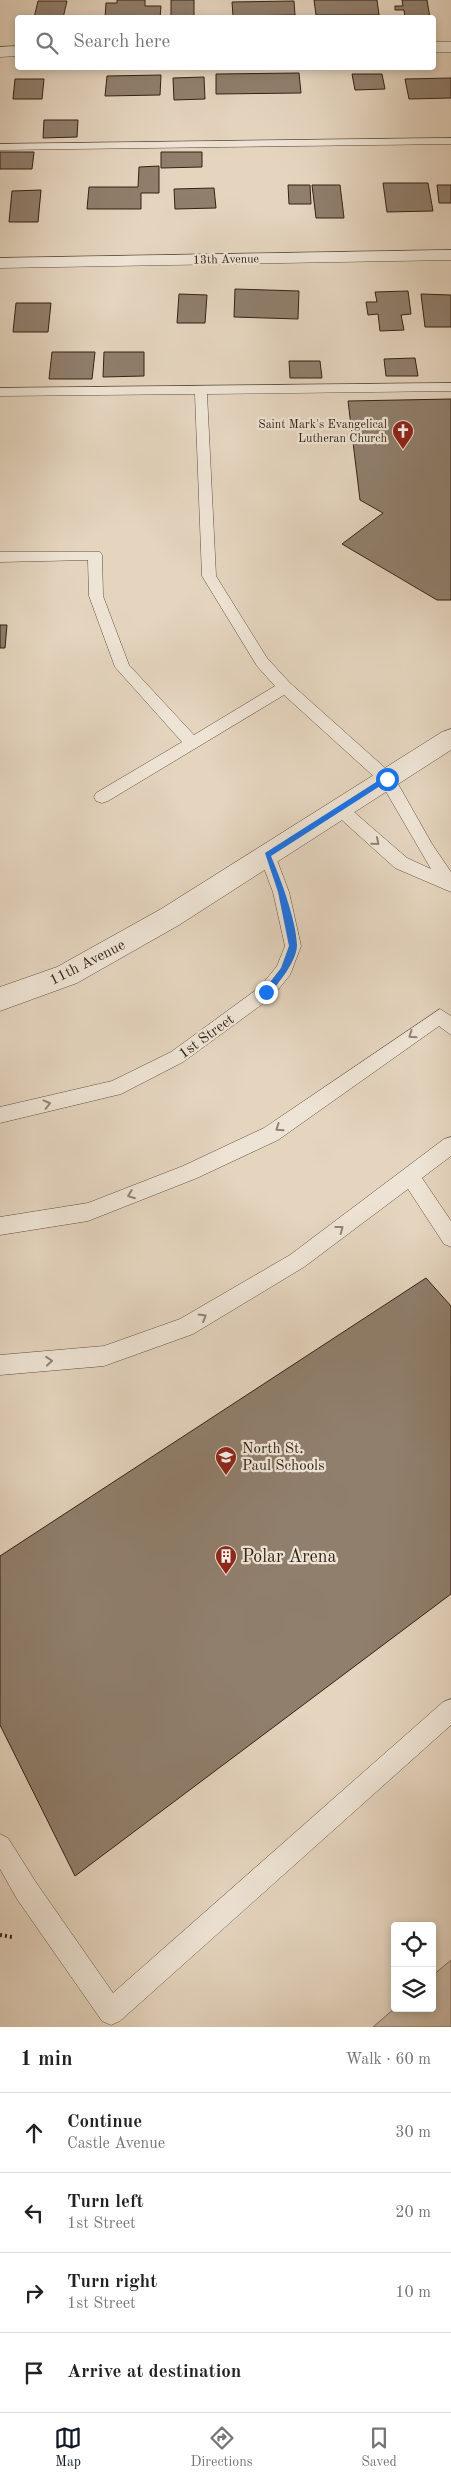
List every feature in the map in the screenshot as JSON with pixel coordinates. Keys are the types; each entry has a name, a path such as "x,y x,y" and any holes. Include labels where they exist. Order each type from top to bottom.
{"street":[{"path":"436,47 451,47"},
{"path":"0,52 15,51"},
{"name":"13th Avenue","path":"0,263 451,255"},
{"name":"11th Avenue","path":"0,999 67,975 170,917 451,738"}],"lane":[{"path":"0,147 451,141"},
{"path":"0,392 451,387"},
{"path":"201,390 209,576 262,662 285,687 387,779 426,849 450,885"},
{"path":"0,556 95,555 96,596 122,667 192,743"},
{"path":"102,797 285,687"},
{"path":"340,809 401,863 450,885"},
{"name":"1st Street","path":"0,1116 115,1088 177,1057 266,992 284,970 293,946 282,892 267,855"},
{"path":"0,1226 88,1212 190,1172 271,1134 440,1016 451,1027"},
{"path":"0,1365 104,1356 186,1328 298,1261 451,1145"},
{"path":"410,1176 451,1238"},
{"path":"0,1846 21,1883 111,2012 451,1710"}],"path":[{"path":"0,1935 12,1937"}],"shaded area":[{"path":"451,1960 451,2027 373,2027 391,2011 436,2012 436,1973"}],"building":[{"path":"117,0 145,0 145,6 161,6 160,15 105,15 106,3 117,3"},
{"path":"171,0 194,0 194,15 171,15"},
{"path":"314,0 377,0 379,15 316,15"},
{"path":"402,0 427,0 430,15 405,15 404,10 395,10 395,6 403,6"},
{"path":"38,1 67,1 64,15 35,15"},
{"path":"294,1 295,15 233,15 232,2"},
{"path":"299,73 301,93 216,94 216,74"},
{"path":"352,74 382,74 385,89 355,90"},
{"path":"161,75 160,95 105,96 107,76"},
{"path":"204,77 205,99 174,100 173,78"},
{"path":"451,78 451,98 409,99 405,79"},
{"path":"15,79 44,79 42,99 13,99"},
{"path":"44,120 78,120 77,137 43,138"},
{"path":"0,152 34,152 32,169 0,169"},
{"path":"161,152 202,152 202,167 161,168"},
{"path":"159,166 159,193 141,193 141,209 87,209 89,187 138,187 139,167"},
{"path":"383,183 428,183 433,211 387,212"},
{"path":"288,185 310,185 311,204 289,204"},
{"path":"312,185 340,185 344,218 316,218"},
{"path":"437,185 451,185 451,203 439,203"},
{"path":"214,188 216,208 175,209 174,189"},
{"path":"41,190 38,222 9,222 12,191"},
{"path":"235,289 299,291 298,319 234,317"},
{"path":"408,291 411,314 401,315 404,330 380,331 378,314 368,315 366,302 377,302 375,292"},
{"path":"179,294 207,295 205,323 177,323"},
{"path":"421,294 451,295 451,327 425,327"},
{"path":"16,303 51,303 48,332 13,332"},
{"path":"52,352 95,352 92,379 49,379"},
{"path":"104,352 144,352 144,376 103,377"},
{"path":"415,358 418,376 386,376 384,359"},
{"path":"289,361 320,361 322,378 290,378"},
{"name":"Saint Mark's Evangelical Lutheran Church","path":"451,399 451,600 437,600 342,544 383,513 360,500 348,401"},
{"path":"0,625 7,625 5,648 0,648"},
{"name":"Polar Arena","path":"426,1278 451,1306 451,1594 75,1876 0,1725 0,1556"}],"place":[{"name":"Saint Mark's Evangelical Lutheran Church","path":"403,450"},
{"name":"North St. Paul Schools","path":"226,1476"},
{"name":"Polar Arena","path":"226,1575"}],"route":[{"path":"266,992 284,970 293,946 282,892 267,855 387,779"}]}
